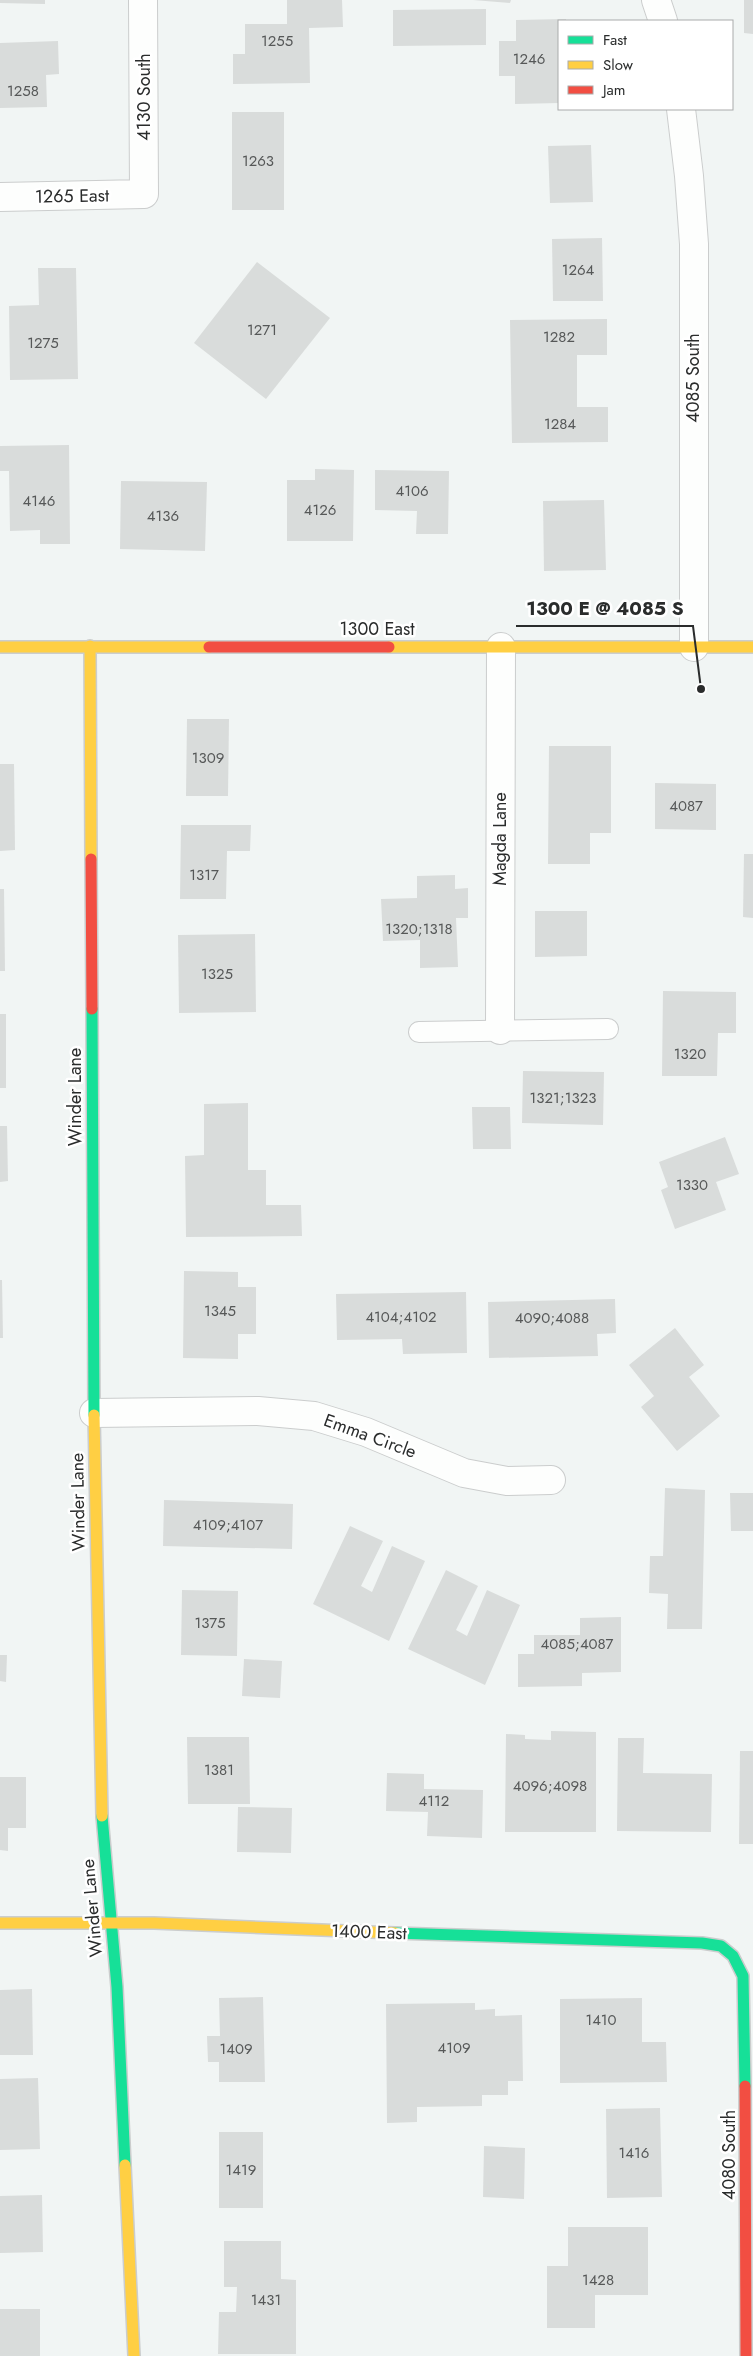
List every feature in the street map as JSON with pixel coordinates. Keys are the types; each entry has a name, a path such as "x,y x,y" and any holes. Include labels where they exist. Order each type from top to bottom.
{"street":[{"name":"4130 South","path":"143,0 144,194"},
{"path":"656,0 663,20"},
{"name":"4085 South","path":"681,110 689,176 694,244 694,647"},
{"name":"1265 East","path":"0,197 144,194"},
{"name":"1300 East","path":"0,646 753,647"},
{"name":"Winder Lane","path":"90,646 94,1413 100,1794 117,1987 134,2356"},
{"name":"Magda Lane","path":"500,1030 501,647"},
{"name":"Emma Circle","path":"94,1413 258,1411 314,1416 366,1432 464,1473 507,1481 551,1480"},
{"name":"1400 East","path":"0,1923 110,1923 702,1943 720,1946 733,1956"},
{"name":"4080 South","path":"733,1956 743,1976 750,2153 746,2356"}],"lane":[{"path":"419,1032 608,1029"}],"building":[{"path":"0,0 45,0 45,4 0,3"},
{"path":"287,0 342,0 343,27 309,28 310,83 233,84 233,54 245,54 245,24 287,24"},
{"path":"473,0 511,0 510,3"},
{"path":"744,0 753,0 753,34 744,33"},
{"path":"486,9 486,45 393,46 393,10"},
{"path":"566,19 558,20 558,103 515,104 515,76 499,76 499,41 516,41 516,20"},
{"path":"58,41 59,74 46,75 47,107 0,108 0,43"},
{"path":"232,112 284,112 284,210 232,210"},
{"path":"591,145 593,202 550,203 548,146"},
{"path":"602,238 603,301 553,301 552,239"},
{"path":"257,262 330,318 266,399 194,343"},
{"path":"38,268 76,268 78,379 10,380 9,306 39,305"},
{"path":"607,319 607,355 577,355 577,407 608,407 608,442 512,443 510,320"},
{"path":"69,445 70,544 40,544 40,530 10,531 9,471 0,471 0,446"},
{"path":"315,469 354,470 353,541 287,541 287,480 315,480"},
{"path":"375,470 449,471 448,534 416,534 417,511 375,510"},
{"path":"121,481 207,482 205,551 120,549"},
{"path":"604,500 606,570 544,571 543,501"},
{"path":"187,719 229,719 228,796 186,796"},
{"path":"549,746 611,746 611,833 590,833 590,864 548,864"},
{"path":"0,764 14,764 15,850 0,851"},
{"path":"655,783 716,784 716,830 655,829"},
{"path":"181,825 251,825 250,851 227,851 226,899 180,899"},
{"path":"744,854 753,854 753,918 743,917"},
{"path":"455,875 455,889 468,888 468,918 456,918 458,967 420,968 420,940 383,941 381,899 417,898 417,876"},
{"path":"0,889 4,889 5,971 0,971"},
{"path":"535,911 587,911 587,956 535,957"},
{"path":"255,934 256,1012 179,1013 178,935"},
{"path":"663,991 736,992 736,1033 718,1033 717,1076 662,1076"},
{"path":"0,1014 6,1014 6,1088 0,1088"},
{"path":"523,1071 604,1072 603,1125 522,1123"},
{"path":"248,1103 248,1170 266,1170 266,1205 301,1205 302,1236 186,1237 185,1156 204,1155 204,1104"},
{"path":"472,1107 510,1107 511,1149 473,1149"},
{"path":"0,1126 7,1126 8,1181 0,1182"},
{"path":"725,1137 739,1174 716,1182 726,1210 675,1229 661,1190 668,1187 659,1162"},
{"path":"184,1271 238,1272 238,1287 256,1287 256,1334 238,1334 238,1359 183,1358"},
{"path":"0,1280 2,1280 3,1338 0,1338"},
{"path":"466,1292 467,1353 403,1354 402,1339 337,1340 336,1294"},
{"path":"615,1299 616,1333 597,1334 598,1356 489,1358 488,1302"},
{"path":"675,1328 704,1365 689,1377 720,1416 677,1451 641,1407 654,1396 629,1365"},
{"path":"665,1488 705,1490 702,1629 667,1629 668,1594 649,1593 650,1556 663,1556"},
{"path":"730,1493 753,1493 753,1531 731,1531"},
{"path":"164,1500 293,1504 292,1549 163,1546"},
{"path":"350,1526 383,1541 361,1586 372,1592 392,1546 425,1561 389,1641 313,1604"},
{"path":"446,1570 478,1586 456,1630 467,1636 487,1590 520,1605 485,1685 408,1649"},
{"path":"182,1590 238,1591 237,1656 181,1655"},
{"path":"621,1617 621,1672 582,1673 582,1686 518,1687 518,1654 534,1654 534,1635 580,1635 580,1618"},
{"path":"0,1655 7,1655 6,1682 0,1681"},
{"path":"244,1659 282,1661 280,1698 242,1696"},
{"path":"551,1731 596,1732 596,1832 505,1832 506,1734 525,1735 525,1739 551,1740"},
{"path":"187,1737 249,1737 250,1804 188,1804"},
{"path":"618,1738 644,1738 643,1773 712,1774 711,1832 617,1831"},
{"path":"740,1751 753,1751 753,1844 739,1844"},
{"path":"387,1773 424,1774 424,1789 483,1790 482,1838 427,1836 428,1812 386,1811"},
{"path":"0,1777 26,1777 26,1828 8,1828 8,1851 0,1850"},
{"path":"238,1807 292,1808 291,1853 237,1852"},
{"path":"32,1989 33,2055 0,2055 0,1990"},
{"path":"263,1997 265,2082 219,2082 219,2062 208,2062 207,2036 220,2036 219,1998"},
{"path":"642,1998 642,2042 666,2042 667,2082 560,2083 560,1999"},
{"path":"475,2003 475,2010 495,2009 495,2016 522,2015 523,2081 508,2081 508,2095 482,2095 482,2106 417,2107 417,2122 387,2123 386,2004"},
{"path":"38,2078 40,2149 0,2150 0,2079"},
{"path":"660,2108 662,2197 607,2198 606,2109"},
{"path":"219,2132 263,2132 263,2208 219,2208"},
{"path":"484,2146 525,2148 524,2199 483,2197"},
{"path":"42,2195 43,2252 0,2253 0,2196"},
{"path":"568,2227 648,2227 648,2295 595,2295 595,2328 547,2328 547,2266 568,2266"},
{"path":"224,2241 281,2241 281,2279 296,2280 296,2354 218,2354 219,2312 236,2312 237,2287 224,2287"},
{"path":"0,2309 40,2309 40,2356 0,2356"}],"traffic: fast":[{"path":"92,1009 94,1415"},
{"path":"102,1816 117,1987 125,2165"},
{"path":"395,1933 702,1943 721,1946 733,1956 743,1976 745,2086"}],"traffic: slow":[{"path":"90,646 91,859"},
{"path":"0,647 209,647"},
{"path":"389,647 753,647"},
{"path":"94,1415 102,1816"},
{"path":"0,1923 154,1923 395,1933"},
{"path":"125,2165 134,2356"}],"traffic: jam":[{"path":"209,647 389,647"},
{"path":"91,859 92,1009"},
{"path":"745,2086 746,2356"}],"place":[{"name":"1300 E @ 4085 S","path":"701,689"}]}
